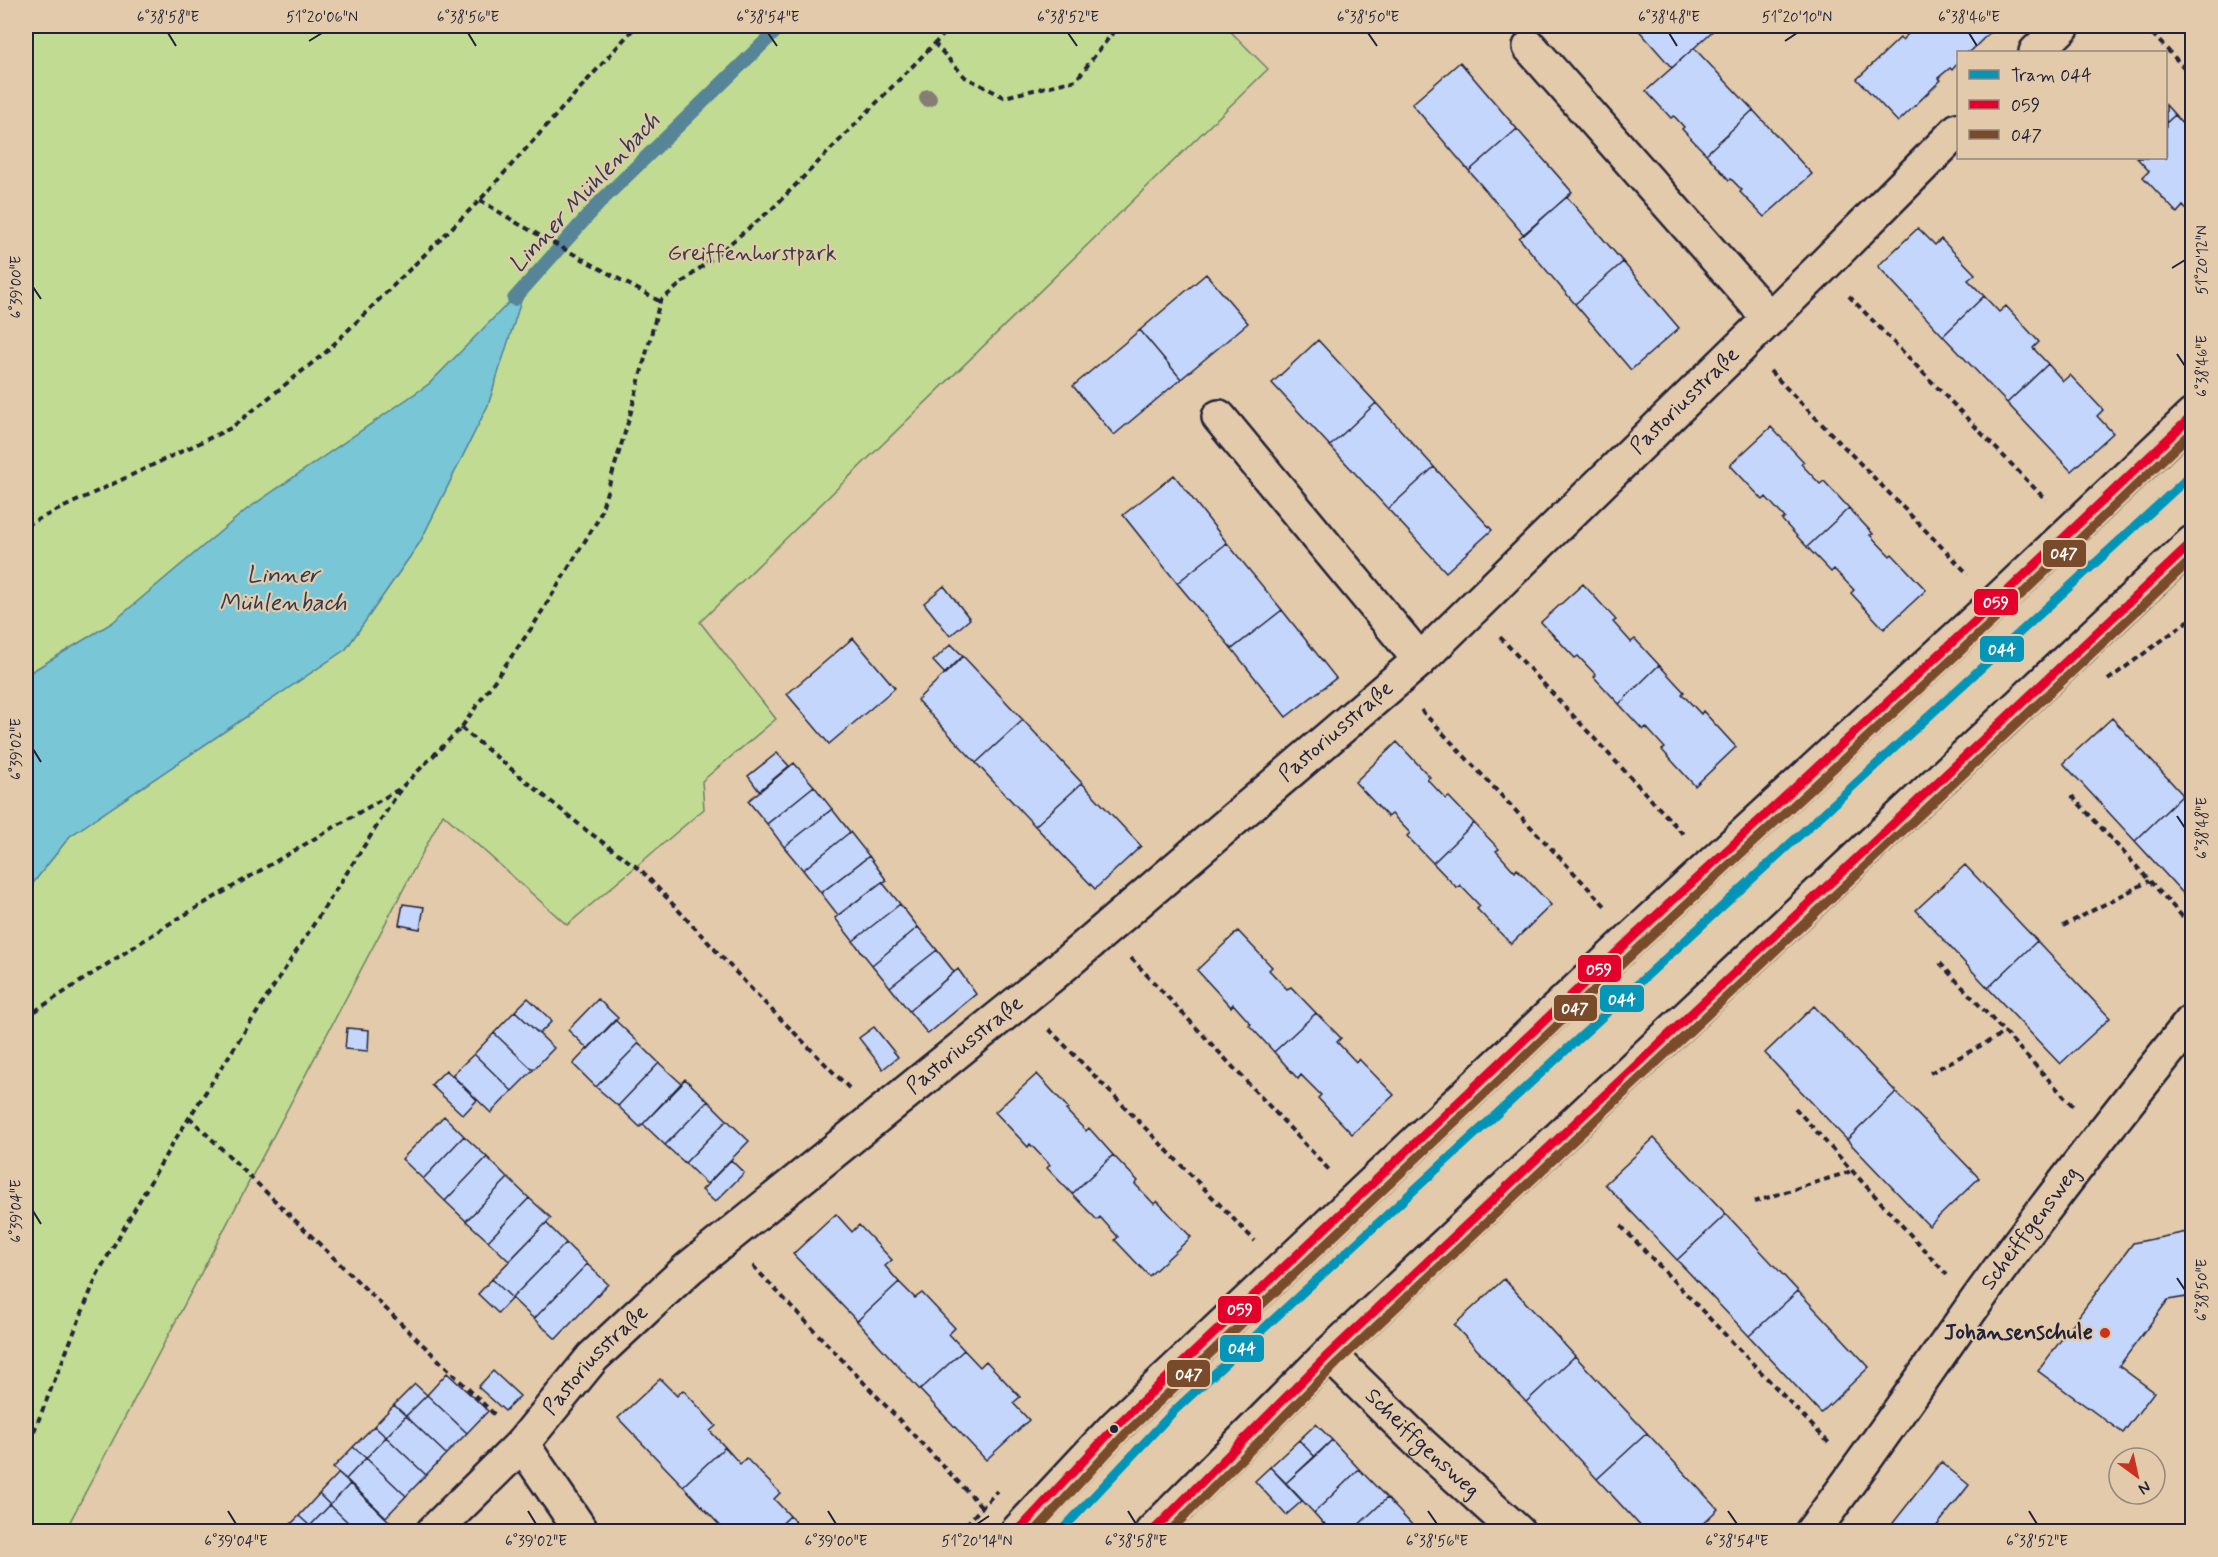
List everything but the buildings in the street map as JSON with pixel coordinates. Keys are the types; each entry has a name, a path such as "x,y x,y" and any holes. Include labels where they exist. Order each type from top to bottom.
{"street":[{"path":"2037,51 2063,26"},
{"path":"1530,47 1769,318"},
{"name":"Pastoriusstraße","path":"433,1532 522,1444 593,1357 689,1268 1021,1000 1420,660 1957,132"},
{"path":"1017,1532 1116,1426 1626,944 1996,602 2193,416"},
{"path":"1219,417 1420,660"},
{"path":"1152,1532 1329,1354 2193,543"},
{"name":"Scheiffgensweg","path":"1812,1532 1974,1305 2100,1135 2193,1021"},
{"name":"Scheiffgensweg","path":"1329,1354 1423,1446 1518,1532"},
{"path":"522,1444 582,1532"}],"path":[{"path":"26,525 231,428 326,352 480,200 636,26"},
{"path":"26,1451 98,1273 189,1117 402,787 461,728 533,626 598,518 629,419 660,301 772,209 952,26"},
{"path":"934,43 965,77 1004,97 1076,80 1118,26"},
{"path":"2145,26 2193,76"},
{"path":"480,200 517,223 660,301"},
{"path":"1822,267 2053,507"},
{"path":"1743,343 1975,581"},
{"path":"1473,608 1690,841"},
{"path":"1395,682 1612,913"},
{"path":"461,728 586,830 642,871 757,995 876,1116"},
{"path":"26,1017 169,924 402,787"},
{"path":"2072,796 2193,927"},
{"path":"2063,926 2149,880"},
{"path":"1105,930 1331,1172"},
{"path":"1940,963 2100,1135"},
{"path":"1021,1000 1255,1241"},
{"path":"1930,1073 2006,1032"},
{"path":"1795,1108 1974,1305"},
{"path":"189,1117 510,1429 522,1444"},
{"path":"1754,1202 1852,1171"},
{"path":"1621,1226 1857,1472"},
{"path":"727,1238 982,1507"}],"green space":[{"name":"Greiffenhorstpark","path":"26,26 1225,26 1268,69 700,622 776,719 702,781 704,809 567,925 443,814 65,1531 26,1531 26,892 70,836 346,649 420,542 488,405 525,287 429,384 246,510 112,623 26,675"}],"water":[{"name":"Linner Mühlenbach","path":"526,285 488,405 420,542 346,649 70,836 26,892 26,675 112,623 246,510 429,384"}],"waterway":[{"name":"Linner Mühlenbach","path":"514,299 602,200 781,26"}],"tram line":[{"name":"044","path":"1060,1532 1175,1410 2192,474"}],"transit line":[{"name":"059","path":"1017,1532 1116,1426 1634,936 1996,602 2192,416"},
{"name":"047","path":"1034,1532 1125,1434 1642,945 2004,611 2192,432"},
{"name":"059","path":"1152,1532 1329,1354 2192,543"},
{"name":"047","path":"1169,1532 1337,1363 2192,559"}],"place":[{"name":"Johansenschule","path":"2105,1333"}]}
